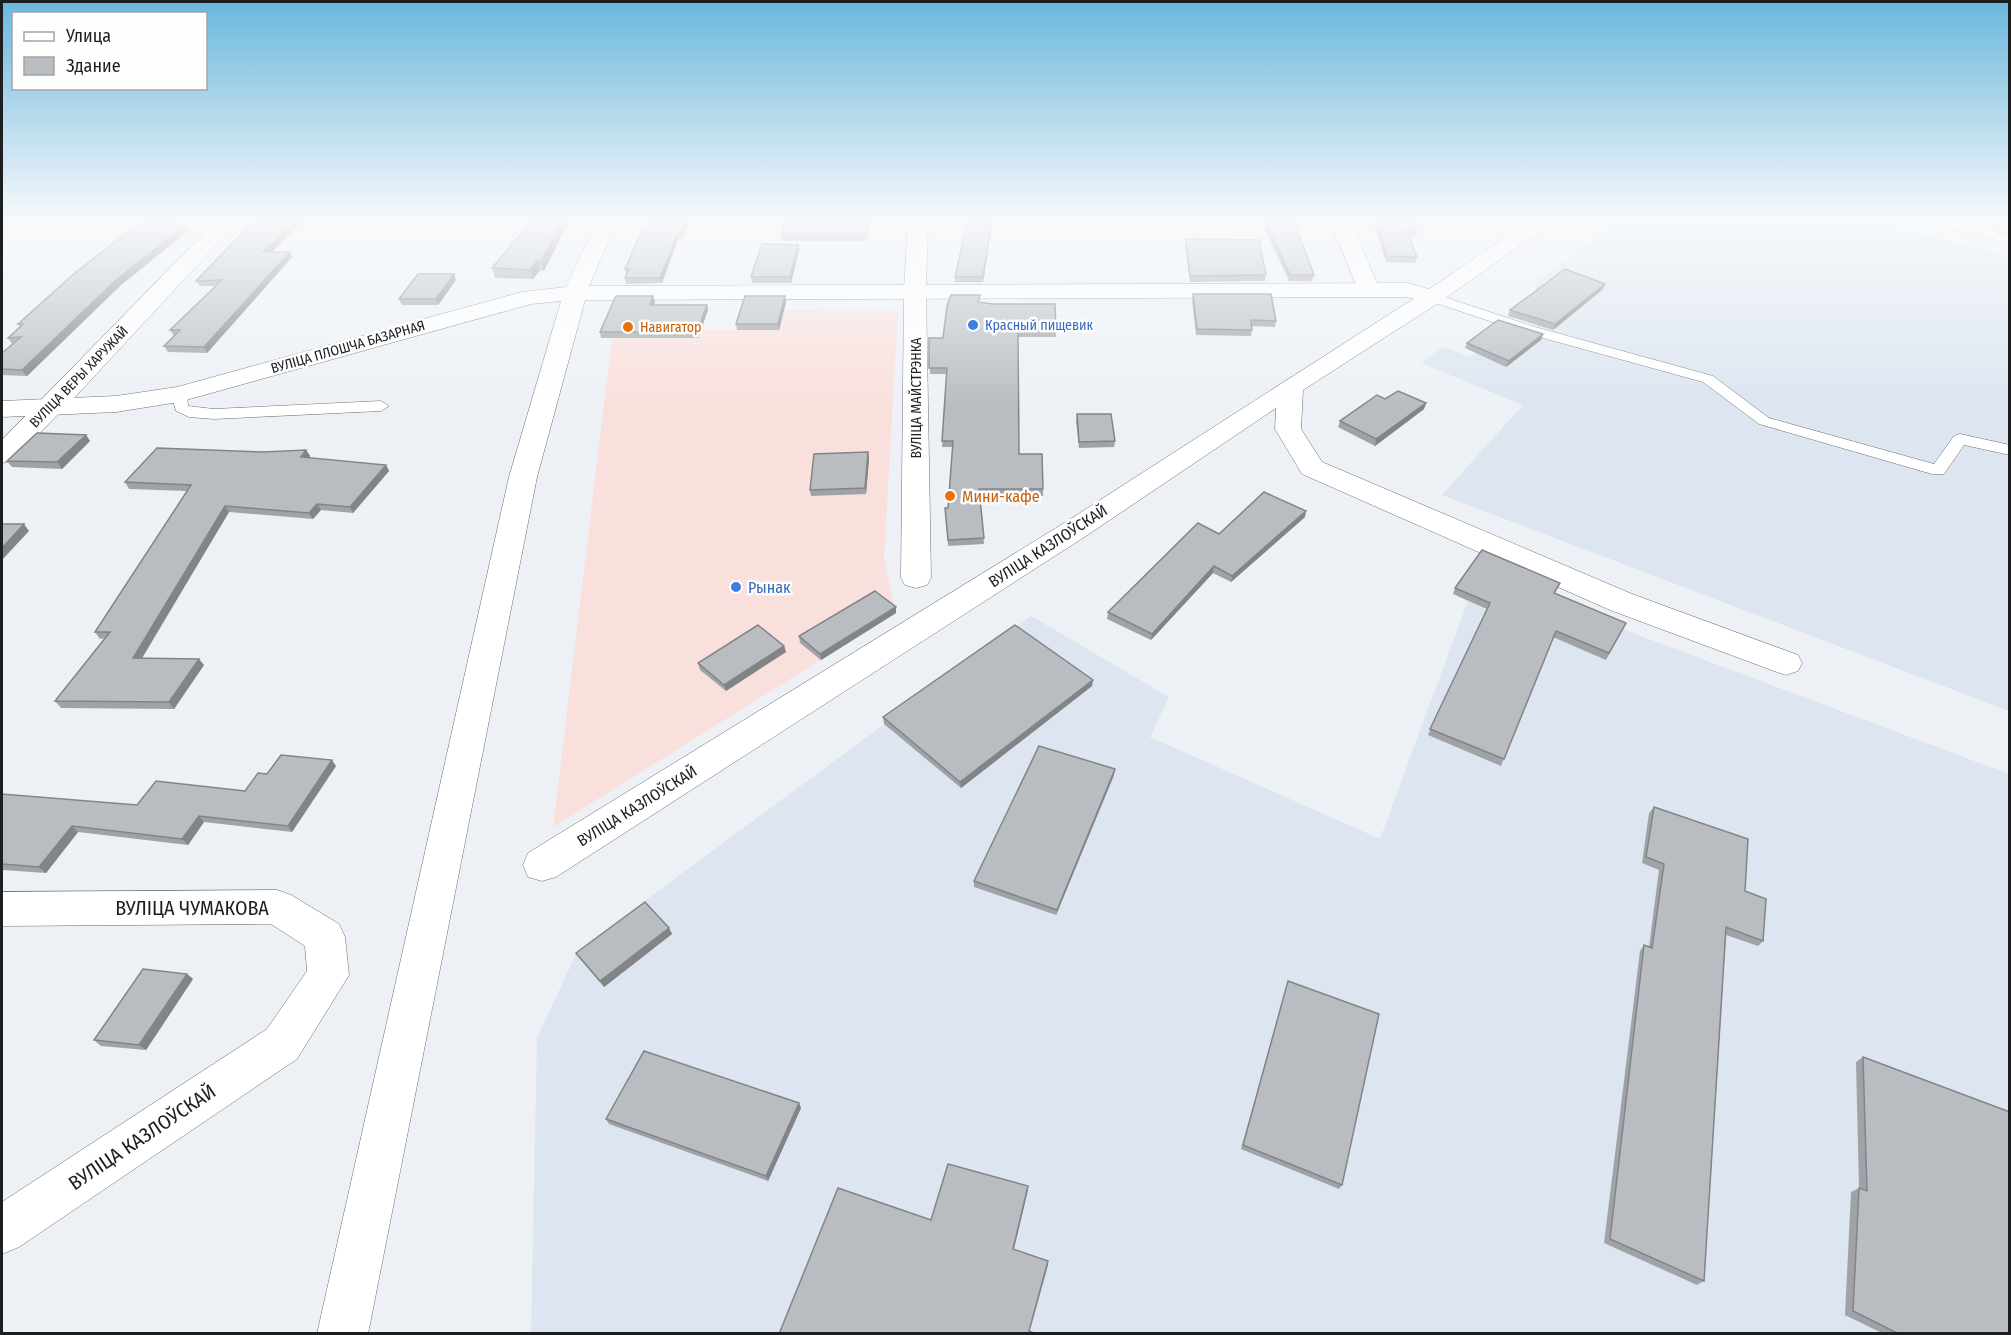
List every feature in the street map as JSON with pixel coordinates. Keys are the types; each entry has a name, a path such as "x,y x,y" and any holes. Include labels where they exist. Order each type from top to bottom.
{"street":[{"name":"ВУЛІЦА ВЕРЫ ХАРУЖАЙ","path":"2,455 170,281"},
{"path":"342,1334 523,477 580,281"},
{"name":"ВУЛІЦА МАЙСТРЭНКА","path":"915,281 916,578"},
{"path":"1365,281 1369,290"},
{"name":"ВУЛІЦА КАЗЛОЎСКАЙ","path":"542,865 1069,533 1455,281"},
{"name":"ВУЛІЦА ПЛОШЧА БАЗАРНАЯ","path":"2,409 48,409 116,404 179,394 530,297 575,293 1408,290 1432,297"},
{"path":"1290,387 1288,429 1312,468 1621,602 1786,663"},
{"name":"ВУЛІЦА ЧУМАКОВА","path":"2,909 277,907 325,937 328,975 282,1044"},
{"name":"ВУЛІЦА КАЗЛОЎСКАЙ","path":"2,1230 282,1044"}],"lane":[{"path":"1432,297 1530,330 1708,379 1764,421 1938,470 1960,439 2010,450"},
{"path":"179,394 181,408 189,412 214,414 381,406"}],"shaded area":[{"path":"1537,281 2009,281 2009,711 1442,495 1523,405 1421,363 1443,347 1468,356 1521,341 1538,326 1547,302 1533,284"},
{"name":"Рынак","path":"784,310 898,311 884,560 896,613 553,827 612,338 698,338 701,330 778,330"},
{"path":"1479,556 1558,588 1552,599 1622,629 2009,774 2009,1333 531,1334 537,1038 578,950 1031,616 1169,697 1150,737 1380,839 1468,601 1453,594"}],"building":[{"path":"66,281 115,281 22,370 2,369 2,353 21,337 8,338 23,324 18,324"},
{"path":"221,281 263,281 204,347 164,346 180,330 170,330"},
{"path":"412,281 449,281 436,299 399,299"},
{"path":"1548,281 1598,281 1605,284 1555,324 1510,310"},
{"path":"1193,294 1271,294 1276,321 1251,320 1252,330 1197,329"},
{"path":"951,295 980,295 978,302 992,304 1055,304 1056,331 1018,331 1019,454 1042,454 1043,489 979,489 984,538 948,540 945,508 948,508 953,441 942,441 947,368 929,368 929,338 943,338 947,306"},
{"path":"616,296 653,296 650,305 707,305 697,332 600,332"},
{"path":"745,296 785,296 778,324 736,324"},
{"path":"1498,320 1543,334 1509,361 1467,343"},
{"path":"1398,391 1426,403 1376,439 1340,421 1377,395 1385,399"},
{"path":"1077,414 1111,414 1115,441 1079,442"},
{"path":"37,433 86,435 57,462 7,461"},
{"path":"157,448 263,452 306,450 301,457 386,465 350,507 317,504 309,513 225,506 133,658 199,659 169,702 55,701 110,632 95,632 191,485 125,482"},
{"path":"868,452 865,488 810,490 814,454"},
{"path":"1264,492 1306,511 1232,576 1214,566 1152,634 1108,612 1198,523 1219,534"},
{"path":"2,524 24,524 2,548"},
{"path":"1482,550 1560,583 1554,593 1626,623 1609,653 1556,631 1504,759 1430,729 1490,603 1455,588"},
{"path":"875,591 896,607 820,654 799,636"},
{"path":"758,625 784,646 724,685 698,663"},
{"path":"1015,625 1093,680 960,782 883,717"},
{"path":"1039,746 1115,769 1057,910 974,881"},
{"path":"281,755 332,760 288,826 199,816 182,839 72,826 39,867 2,864 2,794 137,805 156,781 245,791 258,773 267,774"},
{"path":"1654,807 1748,839 1745,891 1766,899 1763,941 1726,927 1704,1281 1610,1239 1644,945 1652,948 1664,864 1646,857"},
{"path":"645,902 669,928 600,981 576,953"},
{"path":"143,969 187,974 139,1045 94,1040"},
{"path":"1288,981 1379,1014 1342,1185 1243,1145"},
{"path":"644,1051 799,1103 766,1176 606,1119"},
{"path":"1863,1057 2010,1112 2010,1334 1899,1334 1853,1311 1859,1188 1867,1191"},
{"path":"948,1164 1028,1186 1013,1249 1048,1261 1029,1331 1036,1334 779,1334 838,1188 931,1220"}],"place":[{"name":"Красный пищевик","path":"973,325"},
{"name":"Навигатор","path":"628,327"},
{"name":"Мини-кафе","path":"950,496"},
{"name":"Рынак","path":"736,587"}]}
